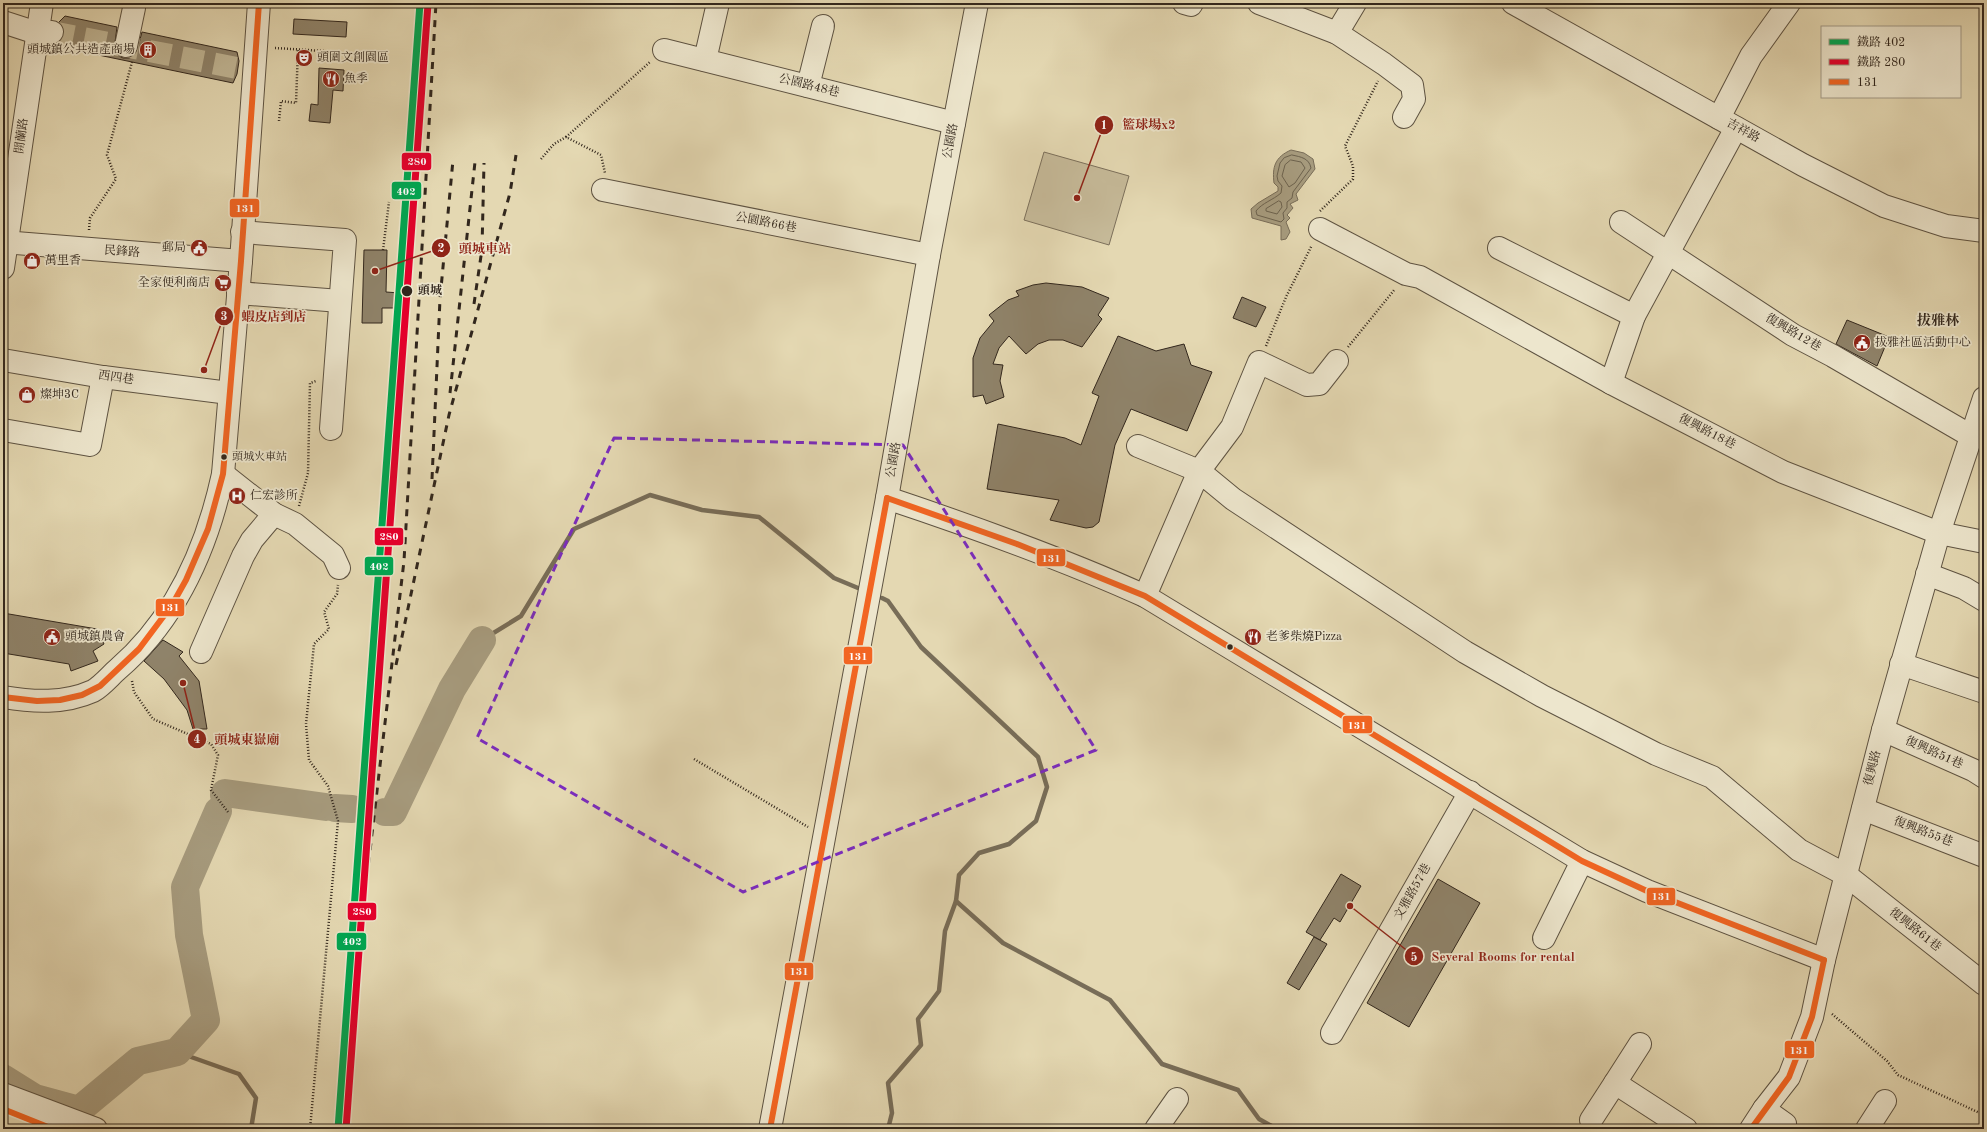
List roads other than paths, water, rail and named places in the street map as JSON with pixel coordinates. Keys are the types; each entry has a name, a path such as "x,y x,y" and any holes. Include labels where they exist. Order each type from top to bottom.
{"street":[{"name":"開蘭路","path":"3,268 5,242 45,33 42,3"},
{"path":"3,697 26,700 65,700 94,690 128,661 167,613 196,562 215,506 223,474 241,261 248,70 255,47 259,3"},
{"path":"706,60 718,3"},
{"name":"公園路","path":"770,1129 977,3"},
{"path":"1259,3 1284,8 1337,33 1384,64 1412,85 1414,99 1404,117"},
{"path":"1337,33 1355,3"},
{"name":"吉祥路","path":"1513,3 1803,165 1884,206 1946,226 1984,231"},
{"path":"1611,383 1634,316 1668,253 1728,123 1751,56 1789,3"},
{"path":"130,51 134,8"},
{"path":"3,22 45,33"},
{"path":"808,86 822,26"},
{"name":"公園路48巷","path":"664,50 954,123"},
{"name":"公園路66巷","path":"603,190 930,255"},
{"name":"復興路12巷","path":"1621,222 1793,335 1833,356 1971,436"},
{"name":"復興路18巷","path":"1320,229 1406,274 1420,278 1611,383 1783,472 1939,534 1984,542"},
{"path":"242,232 345,240 331,429"},
{"name":"民鋒路","path":"5,242 241,261"},
{"path":"1499,248 1634,316"},
{"path":"238,293 340,301"},
{"name":"西四巷","path":"3,360 103,377 229,393"},
{"path":"1145,596 1199,470 1232,427 1258,362 1307,385 1313,385 1319,384 1337,361"},
{"path":"3,430 90,445 103,377"},
{"name":"復興路","path":"1751,1129 1764,1109 1789,1077 1812,1017 1824,960 1901,664 1939,534 1984,398"},
{"name":"復興路61巷","path":"1138,446 1199,470 1233,499 1466,652 1542,696 1656,754 1712,778 1799,850 1846,875 1984,984"},
{"path":"223,474 274,514 295,524 334,555 339,568"},
{"path":"887,498 972,526 1109,579 1145,596 1582,861 1646,891 1824,960"},
{"path":"201,652 243,556 252,540 274,514"},
{"path":"1927,574 1964,588 1984,600"},
{"path":"1901,664 1984,692"},
{"name":"復興路51巷","path":"1883,730 1984,776"},
{"name":"文雅路57巷","path":"1332,1034 1470,792"},
{"name":"復興路55巷","path":"1863,809 1984,856"},
{"path":"1544,938 1582,861"},
{"path":"1591,1120 1640,1044"},
{"path":"1615,1083 1686,1129"},
{"path":"3,1094 96,1129"},
{"path":"1156,1129 1177,1099"},
{"path":"1867,1129 1885,1101"},
{"path":"3,1109 53,1129"},
{"path":"1764,1109 1785,1127"}],"water":[{"path":"1291,150 1304,153 1313,159 1315,169 1296,194 1298,200 1290,204 1293,208 1287,215 1290,218 1286,222 1290,232 1286,239 1281,240 1281,226 1252,218 1251,209 1278,191 1278,187 1274,183 1274,167 1281,156"}],"waterway":[{"path":"482,640 521,616 574,529 650,495 702,510 759,517 834,578 858,588"},
{"path":"882,598 888,601 921,647 1038,757 1047,787 1036,821 1009,844 979,853 959,875 956,901 1003,943 1110,1000 1162,1064 1238,1090 1259,1119 1277,1129"},
{"path":"385,812 393,812 452,689 482,640"},
{"path":"224,795 225,793 326,807"},
{"path":"335,808 352,809"},
{"path":"3,1078 35,1098 79,1110 138,1061 177,1052 206,1020 189,935 185,887 218,811"},
{"path":"888,1129 892,1113 888,1083 921,1045 918,1019 939,991 945,931 956,901"},
{"path":"177,1052 239,1074 256,1098 251,1129"}],"tunnel":[{"path":"52,32 242,69"}],"railway":[{"path":"345,1129 358,953 404,561 436,3"},
{"path":"396,665 449,415 510,193 516,155"},
{"path":"432,479 440,299 453,160"},
{"path":"450,393 475,162"},
{"path":"474,304 482,249 484,163"}],"rail line":[{"name":"402","path":"338,1129 420,3"},
{"name":"280","path":"346,1129 428,4"}],"place":[{"name":"頭城鎮公共造產商場","path":"148,50"},
{"name":"頭圍文創園區","path":"304,58"},
{"name":"魚季","path":"331,79"},
{"name":"籃球場x2","path":"1077,198"},
{"name":"郵局","path":"199,248"},
{"name":"萬里香","path":"32,261"},
{"name":"頭城車站","path":"375,271"},
{"name":"全家便利商店","path":"223,283"},
{"name":"頭城","path":"407,291"},
{"name":"拔雅社區活動中心","path":"1862,343"},
{"name":"蝦皮店到店","path":"204,370"},
{"name":"燦坤3C","path":"27,395"},
{"name":"頭城火車站","path":"224,457"},
{"name":"仁宏診所","path":"237,496"},
{"name":"頭城鎮農會","path":"52,637"},
{"name":"老爹柴燒Pizza","path":"1253,637"},
{"name":"頭城東嶽廟","path":"183,683"},
{"name":"Several Rooms for rental","path":"1350,906"}],"district":[{"name":"拔雅林","path":"1938,321"}]}
